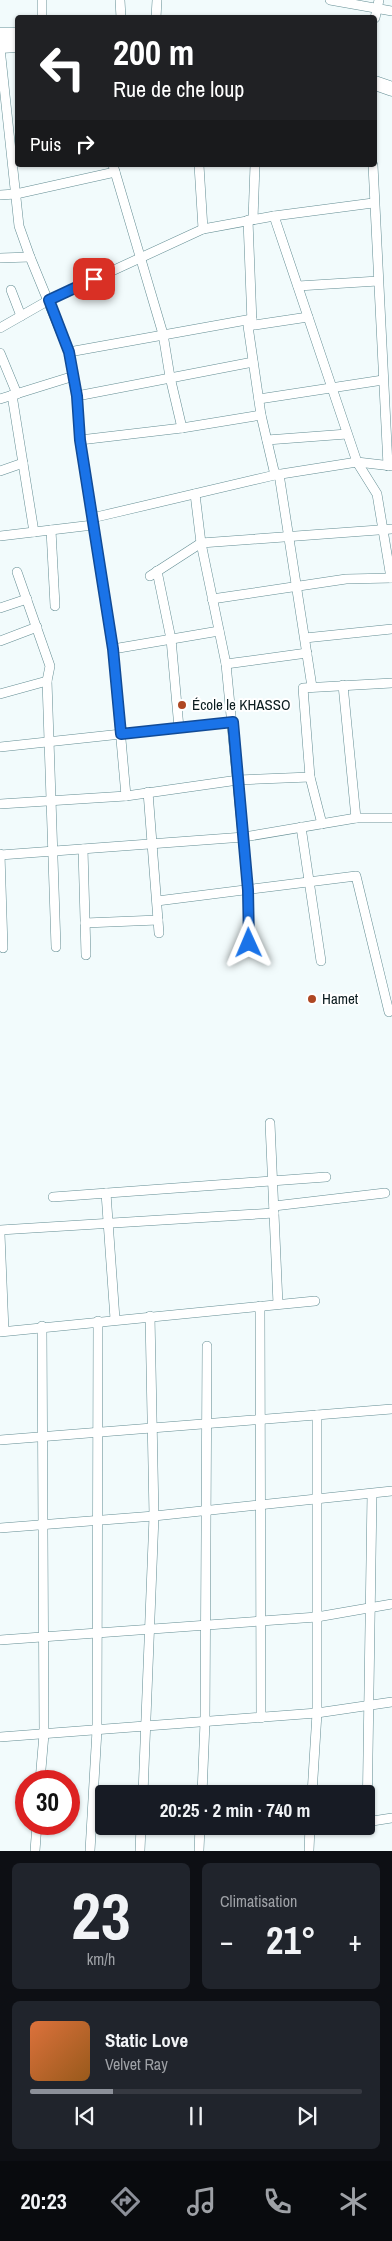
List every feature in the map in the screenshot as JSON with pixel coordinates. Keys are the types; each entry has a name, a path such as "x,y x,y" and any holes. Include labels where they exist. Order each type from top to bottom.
{"highway":[{"path":"0,36 15,35"},
{"path":"0,47 15,45"},
{"path":"377,84 392,88"},
{"path":"377,93 392,98"}],"street":[{"path":"42,0 42,15"},
{"path":"120,0 121,15"},
{"path":"156,0 156,15"},
{"path":"330,0 392,11"},
{"path":"0,47 13,126 19,226 69,352 74,376 80,440 113,649 126,796"},
{"path":"199,167 203,229"},
{"path":"255,167 251,220 252,322 248,326 261,415 277,474 290,536 312,687"},
{"path":"0,536 51,530 93,522 277,474 357,462 390,466 389,411 384,380 372,167"},
{"path":"0,195 16,194 114,168 162,334 182,428"},
{"path":"0,328 49,300 203,229 274,216 373,203"},
{"path":"212,599 346,579 392,578 388,530 377,494 357,462 274,216"},
{"path":"0,258 30,257"},
{"path":"298,286 378,281"},
{"path":"11,290 21,316"},
{"path":"69,352 162,334 252,322 308,317"},
{"path":"0,353 14,395 34,532"},
{"path":"77,396 253,362"},
{"path":"0,399 74,376"},
{"path":"258,399 384,380"},
{"path":"80,440 182,428 261,415"},
{"path":"267,440 347,434"},
{"path":"0,471 23,464"},
{"path":"195,494 201,543 226,664 233,722 248,890 249,943"},
{"path":"51,530 55,606"},
{"path":"179,728 171,639 153,573 201,543 388,530"},
{"path":"17,572 50,666 47,681 56,947"},
{"path":"0,608 26,599"},
{"path":"0,641 37,627"},
{"path":"305,638 392,629"},
{"path":"113,649 219,631"},
{"path":"226,664 307,653"},
{"path":"0,694 47,681"},
{"path":"322,824 310,777 304,688 392,683"},
{"path":"343,685 356,818"},
{"path":"0,747 233,722"},
{"path":"0,804 126,796 238,780 310,777"},
{"path":"148,792 159,933"},
{"path":"2,948 0,854 244,837 356,818 392,818"},
{"path":"301,827 321,961"},
{"path":"83,849 86,956"},
{"path":"157,901 356,876 389,1012"},
{"path":"85,923 158,920"},
{"path":"270,1123 278,1304"},
{"path":"53,1197 326,1177"},
{"path":"106,1193 115,1319"},
{"path":"0,1230 274,1209 385,1194"},
{"path":"0,1234 2,1331 315,1301"},
{"path":"260,1306 261,1718"},
{"path":"143,1785 154,1516 150,1316"},
{"path":"90,1851 97,1730 98,1321"},
{"path":"41,1770 44,1734 42,1326"},
{"path":"202,1785 205,1722 207,1346"},
{"path":"0,1440 392,1408"},
{"path":"313,1785 317,1713 316,1415"},
{"path":"0,1528 154,1516 392,1492"},
{"path":"368,1785 372,1494"},
{"path":"0,1640 317,1617 392,1604"},
{"path":"0,1737 317,1713 392,1702"},
{"path":"375,1820 392,1818"},
{"path":"36,1851 37,1835"},
{"path":"140,1851 141,1835"},
{"path":"199,1851 200,1835"},
{"path":"308,1851 309,1835"}],"place":[{"name":"École le KHASSO","path":"182,705"},
{"name":"Hamet","path":"312,999"}],"route":[{"path":"94,279 49,300 69,352 77,396 80,440 113,649 121,734 233,722 248,890 249,943"}]}
